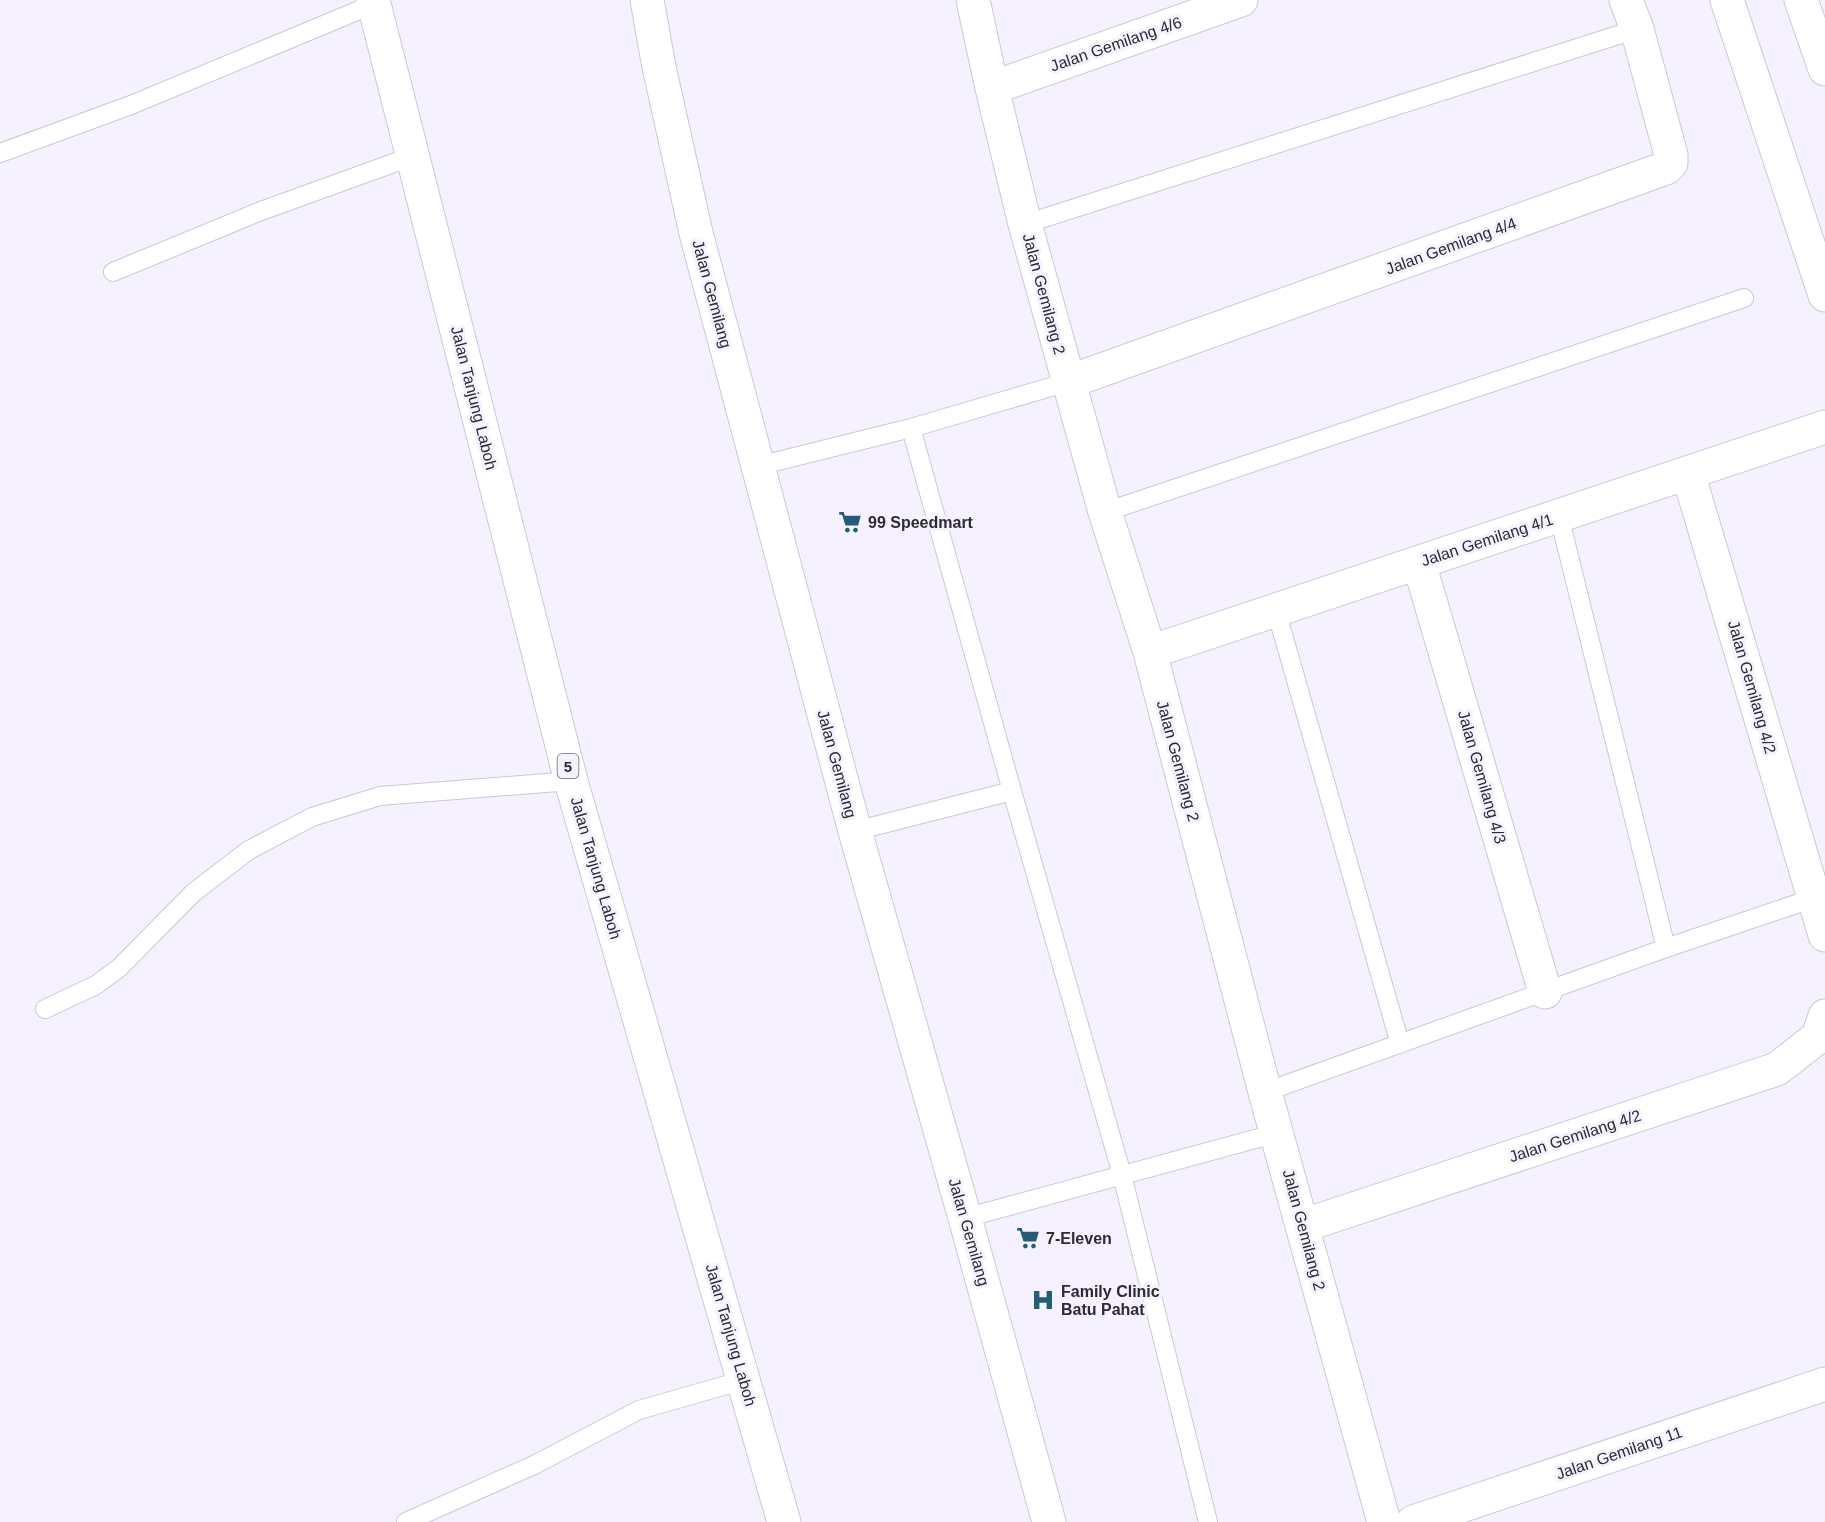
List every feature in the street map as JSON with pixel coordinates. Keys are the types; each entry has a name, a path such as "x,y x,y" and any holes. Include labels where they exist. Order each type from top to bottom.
{"main road":[{"name":"Jalan Gemilang","path":"647,0 659,68 696,233 855,831 1049,1522"},
{"name":"Jalan Gemilang 2","path":"973,0 1025,224 1105,512 1150,652 1265,1092 1384,1522"},
{"name":"Jalan Gemilang 4/6","path":"992,88 1241,0"},
{"path":"1727,0 1825,295"},
{"path":"1802,0 1825,69"},
{"name":"Jalan Tanjung Laboh","path":"374,2 572,781 784,1522"},
{"name":"Jalan Gemilang 4/4","path":"1068,382 1666,168 1671,163 1671,155 1632,14"},
{"name":"Jalan Gemilang 4/1","path":"1150,652 1825,427"},
{"name":"Jalan Gemilang 4/2","path":"1688,473 1825,935"},
{"name":"Jalan Gemilang 4/3","path":"1419,562 1545,992"},
{"name":"Jalan Gemilang 4/2","path":"1302,1227 1777,1069 1818,1038 1825,1016"},
{"name":"Jalan Gemilang 11","path":"1413,1522 1822,1394"}],"lane":[{"path":"0,153 130,105 374,2"},
{"path":"1025,224 1632,14"},
{"path":"113,272 261,211 413,156"},
{"path":"1105,512 1744,298"},
{"path":"758,466 911,428 1068,382"},
{"path":"911,428 1122,1175 1208,1522"},
{"path":"1559,516 1666,948"},
{"path":"1276,610 1400,1044"},
{"path":"45,1009 96,985 119,968 193,892 249,850 312,817 380,796 572,781"},
{"path":"855,831 1012,791"},
{"path":"1265,1092 1666,948 1814,898"},
{"path":"965,1218 1277,1133"},
{"path":"406,1522 534,1464 639,1410 744,1380"}],"place":[{"name":"99 Speedmart","path":"850,522"},
{"name":"7-Eleven","path":"1028,1238"},
{"name":"Family Clinic Batu Pahat","path":"1043,1300"}]}
